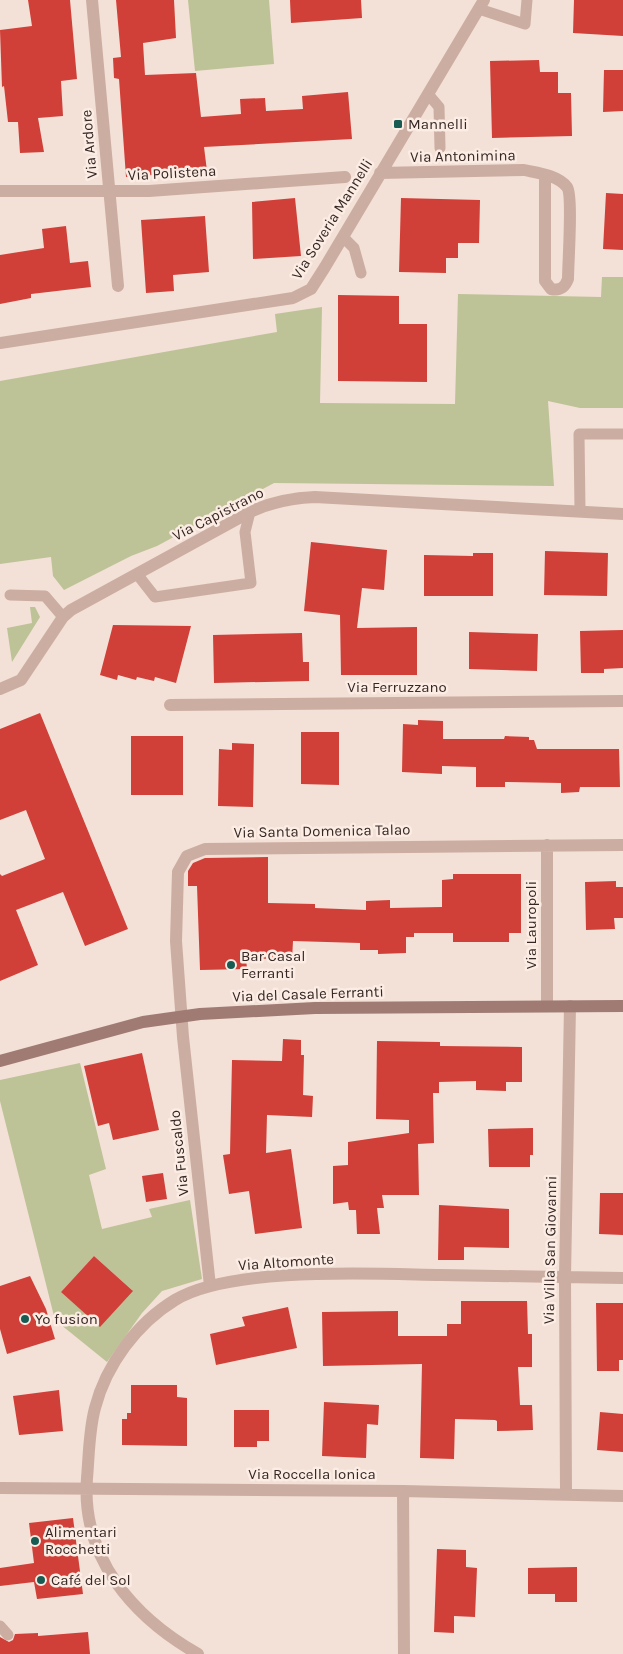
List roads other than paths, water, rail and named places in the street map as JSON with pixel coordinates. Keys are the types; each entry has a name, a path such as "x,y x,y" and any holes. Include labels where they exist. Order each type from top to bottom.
{"street":[{"name":"Via Ardore","path":"92,0 118,286"},
{"name":"Via Soveria Mannelli","path":"0,344 298,297 314,285 481,4"},
{"name":"Via Antonimina","path":"380,173 524,170 545,175 561,181 570,194 568,279 560,290 552,289 545,281 545,175"},
{"name":"Via Polistena","path":"0,192 109,192 345,178"},
{"name":"Via Capistrano","path":"0,689 21,680 63,617 95,596 250,512 283,500 315,497 623,514"},
{"name":"Via Ferruzzano","path":"170,705 623,701"},
{"name":"Via Lauropoli","path":"547,845 547,1006"},
{"name":"Via Santa Domenica Talao","path":"181,1016 176,941 176,893 180,866 187,856 192,853 205,849 623,845"},
{"name":"Via Villa San Giovanni","path":"566,1494 565,1277 570,1006"},
{"name":"Via del Casale Ferranti","path":"0,1061 97,1033 143,1022 181,1016 315,1008 623,1006"},
{"name":"Via Fuscaldo","path":"181,1016 210,1286"},
{"name":"Via Altomonte","path":"198,1654 148,1619 115,1584 104,1565 94,1539 86,1490 94,1410 106,1376 127,1345 150,1318 182,1295 210,1286 245,1280 319,1274 623,1278"},
{"name":"Via Roccella Ionica","path":"0,1488 403,1491 623,1496"},
{"path":"403,1491 404,1654"}],"lane":[{"path":"481,4 525,24 527,0"},
{"path":"428,94 439,107 440,148"},
{"path":"343,237 354,248 361,273"},
{"path":"580,511 579,434 623,434"},
{"path":"137,574 155,597 251,583 245,532 250,512"},
{"path":"10,595 45,596 63,617"},
{"path":"0,1626 8,1635"}],"place":[{"name":"Mannelli","path":"398,124"},
{"name":"Bar Casal Ferranti","path":"231,965"},
{"name":"Yo fusion","path":"25,1319"},
{"name":"Alimentari Rocchetti","path":"35,1541"},
{"name":"Café del Sol","path":"41,1580"}]}
